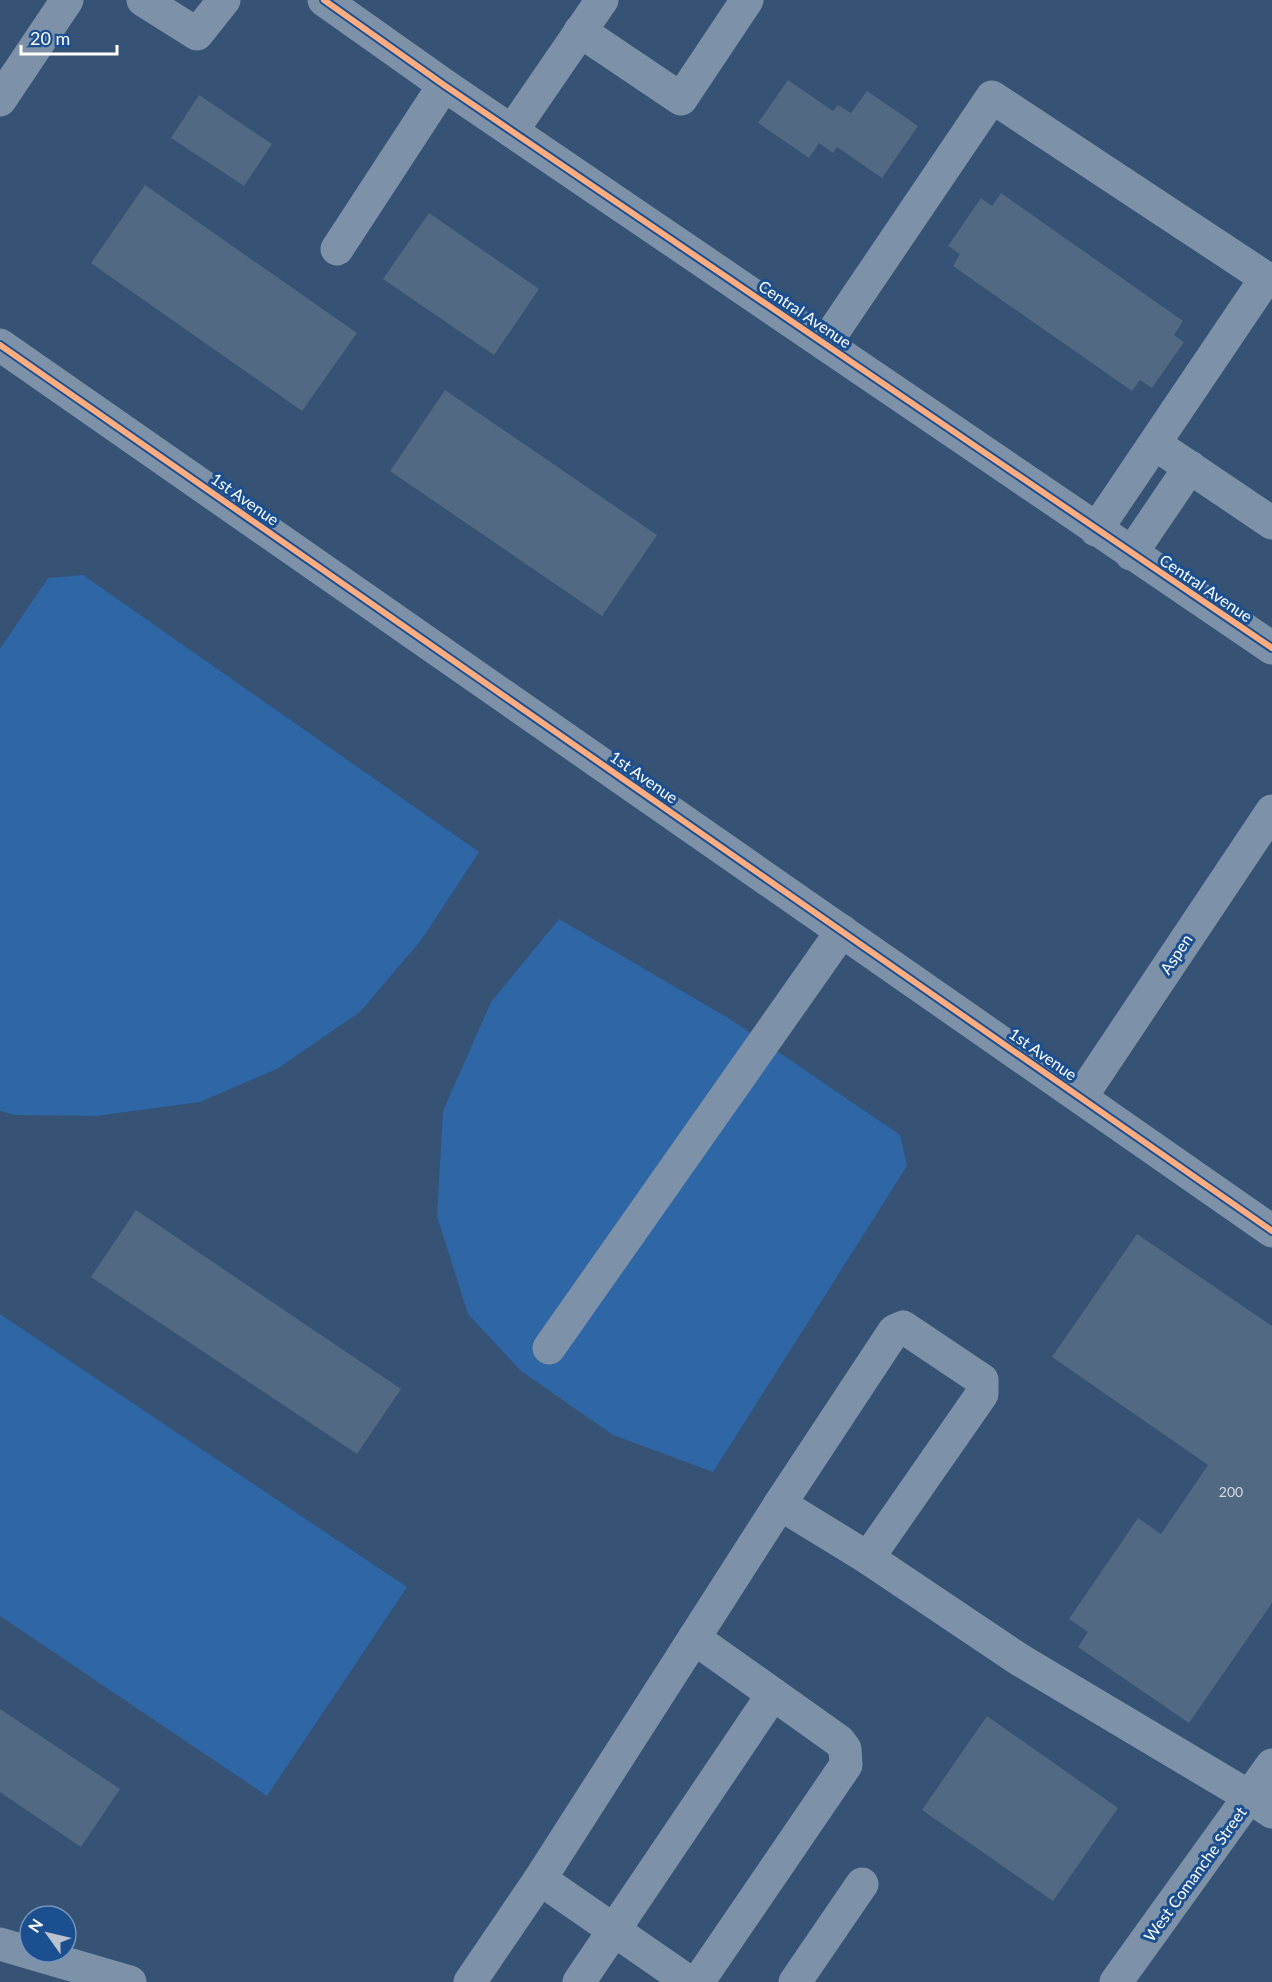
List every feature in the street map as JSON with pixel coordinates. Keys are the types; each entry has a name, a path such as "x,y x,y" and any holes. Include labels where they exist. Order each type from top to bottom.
{"street":[{"path":"0,100 67,0"},
{"path":"143,0 197,34 224,0"},
{"name":"Central Avenue","path":"324,0 444,85 1272,648"},
{"path":"512,131 602,0"},
{"path":"580,32 681,99 747,0"},
{"path":"337,249 444,85"},
{"path":"825,344 992,97 1266,278 1096,530"},
{"name":"1st Avenue","path":"0,345 1272,1231"},
{"path":"1155,444 1272,522"},
{"path":"1131,554 1190,467"},
{"name":"Aspen","path":"1081,1097 1272,811"},
{"path":"549,1348 842,931"},
{"path":"470,1982 540,1879 780,1504 894,1331 903,1327 981,1380 982,1394 868,1558"},
{"path":"780,1504 868,1558 1020,1660 1261,1805"},
{"path":"694,1638 839,1741 845,1749 846,1765 698,1982"},
{"path":"579,1982 773,1694"},
{"name":"West Comanche Street","path":"1116,1982 1261,1805 1272,1765"},
{"path":"540,1879 689,1982"},
{"path":"795,1982 862,1884"},
{"path":"0,1944 130,1982"}],"shaded area":[{"path":"83,575 479,852 422,939 360,1012 277,1069 200,1102 96,1116 15,1115 0,1111 0,649 48,578"},
{"path":"559,919 730,1019 900,1135 907,1166 713,1472 613,1435 521,1371 468,1314 437,1216 443,1111 491,1002"},
{"path":"0,1314 407,1587 267,1796 0,1616"}],"building":[{"path":"788,80 833,111 838,105 851,113 867,91 918,126 882,178 837,147 833,153 819,143 809,158 758,123"},
{"path":"199,95 272,144 244,186 171,138"},
{"path":"145,185 357,333 302,411 91,263"},
{"path":"1001,193 1183,321 1174,335 1184,342 1152,388 1140,380 1132,391 953,266 960,254 948,246 981,198 992,206"},
{"path":"429,213 539,289 494,355 383,279"},
{"path":"445,390 657,535 602,616 390,471"},
{"path":"136,1210 401,1389 357,1454 91,1277"},
{"path":"1137,1234 1272,1326 1272,1603 1189,1723 1078,1647 1088,1632 1069,1619 1138,1518 1161,1534 1208,1465 1052,1357"},
{"path":"0,1709 120,1789 81,1847 0,1792"},
{"path":"987,1716 1118,1808 1053,1901 922,1810"}],"cycle path":[{"path":"324,0 444,85 1272,648"},
{"path":"0,345 1272,1231"}]}
